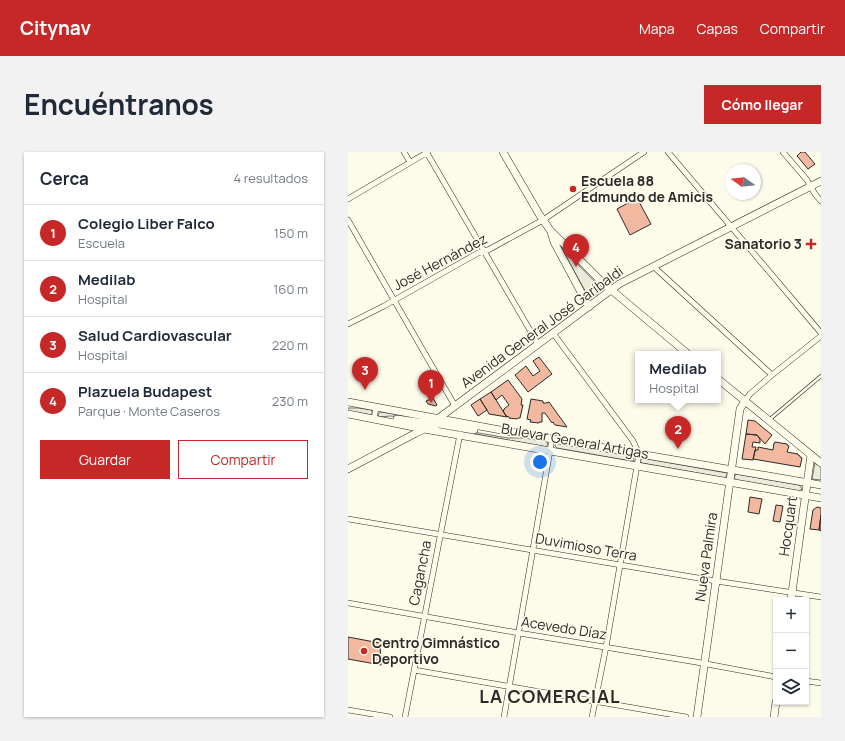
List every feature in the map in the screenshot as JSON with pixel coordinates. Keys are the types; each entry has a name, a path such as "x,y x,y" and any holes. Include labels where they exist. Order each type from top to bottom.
{"street":[{"path":"404,152 410,162"},
{"path":"348,198 427,152 538,344"},
{"path":"503,152 550,230 603,283 684,351"},
{"name":"José Hernández","path":"348,324 478,253 488,250 543,220 644,152"},
{"path":"668,152 821,335 750,394 745,401"},
{"path":"783,152 821,201"},
{"name":"Avenida General José Garibaldi","path":"348,469 416,434 456,406 619,284 821,181"},
{"path":"348,220 456,406"},
{"path":"550,230 554,242 589,307"},
{"path":"654,267 772,375"},
{"path":"553,333 633,441 639,454 606,647 592,717"},
{"path":"721,381 821,463"},
{"name":"Nueva Palmira","path":"697,717 740,409 745,401"},
{"name":"Bulevar General Artigas","path":"350,403 821,485"},
{"path":"374,419 376,407"},
{"name":"Bulevar General Artigas","path":"348,414 821,498"},
{"path":"387,421 396,418 424,423 437,419"},
{"path":"424,428 438,424 505,435 518,433"},
{"name":"Cagancha","path":"405,717 460,434"},
{"path":"504,717 552,439"},
{"name":"Hocquart","path":"792,596 811,455"},
{"name":"Duvimioso Terra","path":"348,519 716,581 792,596 821,597"},
{"name":"Acevedo Díaz","path":"348,603 773,675"},
{"path":"414,670 686,717"},
{"path":"809,681 821,683"},
{"path":"774,717 776,705"},
{"path":"348,710 390,717"}],"lane":[{"path":"768,420 821,376"}],"shaded area":[{"path":"561,247 600,287 599,292 591,298 588,296"},
{"path":"348,408 371,410 372,415 348,411"},
{"path":"381,412 424,419 390,416 380,417 378,415"},
{"path":"437,427 508,438 527,438 546,441 548,444 546,447"},
{"path":"557,443 633,456 634,461 557,448 555,445"},
{"path":"642,458 727,473 727,475 725,478 642,463 640,462"},
{"path":"815,463 821,467 821,480 812,479"},
{"path":"736,474 799,485 802,489 799,491 736,480 734,477"}],"building":[{"path":"801,152 805,152 815,164 808,169 797,156"},
{"path":"637,198 651,224 630,235 617,209"},
{"path":"539,357 552,374 528,392 515,375 526,366 533,376 540,371 533,361"},
{"path":"508,380 522,399 521,405 523,405 520,418 517,419 506,416 503,411 509,405 502,395 496,400 491,392"},
{"path":"491,392 507,417 489,414 480,399"},
{"path":"433,398 437,405 436,406 428,404 426,401"},
{"path":"480,399 487,410 478,416 471,405"},
{"path":"531,399 543,401 543,403 549,402 567,427 555,425 545,413 542,413 542,422 530,422 531,420 527,419"},
{"path":"748,420 755,421 772,435 765,444 757,435 746,434"},
{"path":"746,434 757,435 760,439 760,443 753,442 752,447 756,447 753,460 742,459"},
{"path":"775,442 787,444 789,446 787,452 798,454 802,458 800,467 753,459 755,450 758,450 758,447 773,450"},
{"path":"750,497 762,499 759,514 748,512"},
{"path":"776,505 783,506 780,522 773,521"},
{"path":"817,507 821,508 819,530 810,529 813,510"},
{"path":"821,515 821,531 819,530"},
{"name":"Centro Gimnástico Deportivo","path":"348,637 380,643 381,665 348,659"}],"place":[{"name":"Escuela 88 Edmundo de Amicis","path":"573,189"},
{"name":"Sanatorio 3","path":"811,244"},
{"name":"Plazuela Budapest","path":"576,267"},
{"name":"Salud Cardiovascular","path":"365,390"},
{"name":"Colegio Liber Falco","path":"431,403"},
{"name":"Medilab","path":"678,449"},
{"name":"Centro Gimnástico Deportivo","path":"364,651"}],"district":[{"name":"LA COMERCIAL","path":"550,697"}]}
